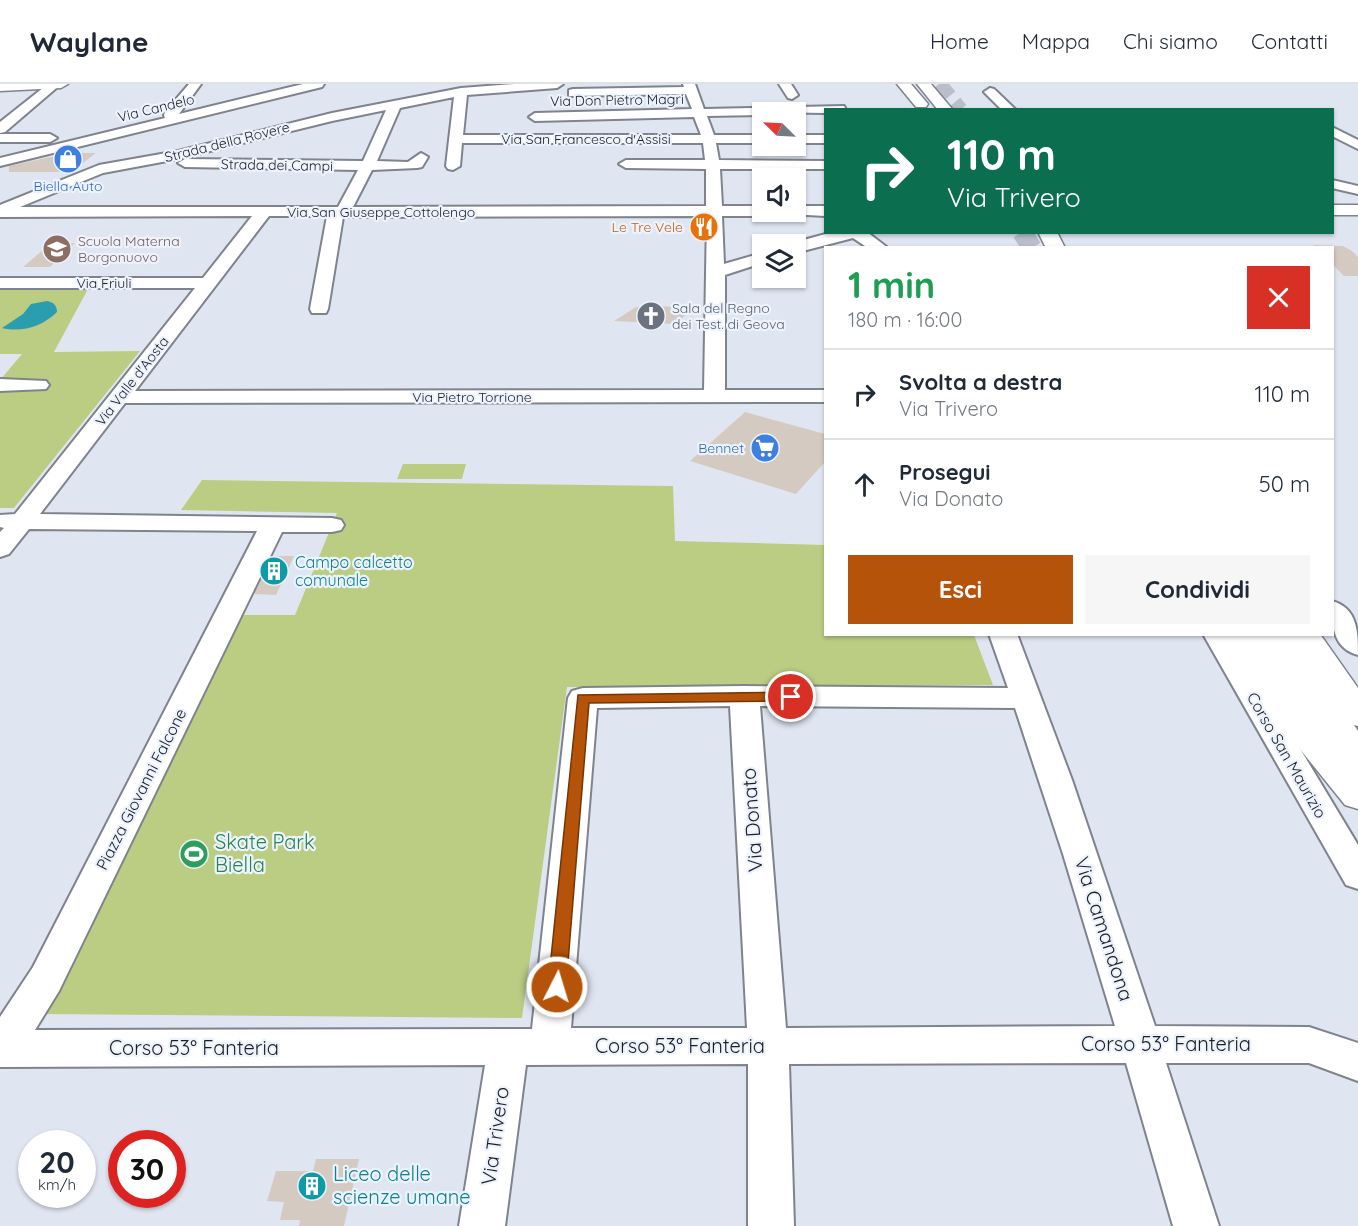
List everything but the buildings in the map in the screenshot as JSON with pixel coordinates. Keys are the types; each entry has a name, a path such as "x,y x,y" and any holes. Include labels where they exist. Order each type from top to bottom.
{"main road":[{"path":"0,87 61,84"},
{"path":"904,84 921,104"},
{"path":"914,84 934,108"},
{"path":"924,84 944,108"},
{"path":"1334,210 1358,210"},
{"path":"1246,636 1299,724 1358,795"},
{"path":"1278,636 1358,760"},
{"path":"1305,636 1358,714"},
{"path":"1327,636 1358,684"}],"street":[{"path":"0,129 55,84"},
{"path":"178,118 170,115 195,84"},
{"name":"Via Candelo","path":"0,162 318,84"},
{"name":"Strada della Rovere","path":"0,211 99,169 151,160 332,117 461,92 557,84"},
{"path":"573,93 690,87 709,139 713,165 716,272 714,397"},
{"path":"453,166 461,92"},
{"path":"990,92 1008,108"},
{"path":"320,309 340,212 367,166 395,105"},
{"path":"5,109 25,108"},
{"path":"701,117 824,110"},
{"name":"Via Don Pietro Magri","path":"535,117 701,117"},
{"path":"701,117 752,120"},
{"path":"806,120 824,119"},
{"path":"1334,132 1358,145"},
{"path":"0,138 91,139"},
{"name":"Via San Francesco d'Assisi","path":"464,139 752,140"},
{"path":"806,140 823,139"},
{"name":"Strada dei Campi","path":"151,160 408,166 417,164 421,157"},
{"path":"626,164 824,165"},
{"path":"1334,184 1358,190"},
{"name":"Via San Giuseppe Cottolengo","path":"0,211 752,211"},
{"path":"806,211 824,211"},
{"name":"Via Valle d'Aosta","path":"0,549 11,521 119,397 264,212"},
{"path":"806,245 851,234"},
{"path":"858,234 880,246"},
{"path":"716,272 752,261"},
{"name":"Via Friuli","path":"0,284 209,283"},
{"path":"0,385 39,384"},
{"name":"Via Pietro Torrione","path":"119,397 824,396"},
{"path":"11,521 332,525"},
{"name":"Piazza Giovanni Falcone","path":"1,1049 46,979 273,525"},
{"path":"1334,613 1358,646"},
{"name":"Via Camandona","path":"1004,636 1027,698 1141,1044 1196,1226"},
{"name":"Corso San Maurizio","path":"1218,636 1358,875"},
{"path":"550,1047 583,698 744,696 1027,698"},
{"name":"Via Donato","path":"744,696 768,1046 771,1226"},
{"name":"Corso 53° Fanteria","path":"1,1049 1309,1045 1358,1062"},
{"name":"Via Trivero","path":"482,1226 508,1047"}],"green space":[{"path":"0,289 88,289 54,352 140,351 14,508 0,508 0,380 22,354 0,354"},
{"path":"403,464 466,464 462,479 397,479"},
{"path":"202,480 673,486 675,541 824,545 824,636 974,636 993,685 567,687 522,1018 39,1014 236,615 295,615 337,513 181,510"}],"water":[{"path":"47,301 54,304 57,312 39,325 17,330 2,328 23,314 31,304"}],"tunnel":[{"path":"939,84 958,108"},
{"path":"1023,234 1031,246"}],"place":[{"name":"Biella Auto","path":"68,159"},
{"name":"Le Tre Vele","path":"704,227"},
{"name":"Scuola Materna Borgonuovo","path":"57,249"},
{"name":"Sala del Regno dei Test. di Geova","path":"651,316"},
{"name":"Bennet","path":"765,448"},
{"name":"Campo calcetto comunale","path":"274,571"},
{"name":"Skate Park Biella","path":"194,854"},
{"name":"Liceo delle scienze umane","path":"312,1186"}],"route":[{"path":"557,987 583,698 791,697"}]}
